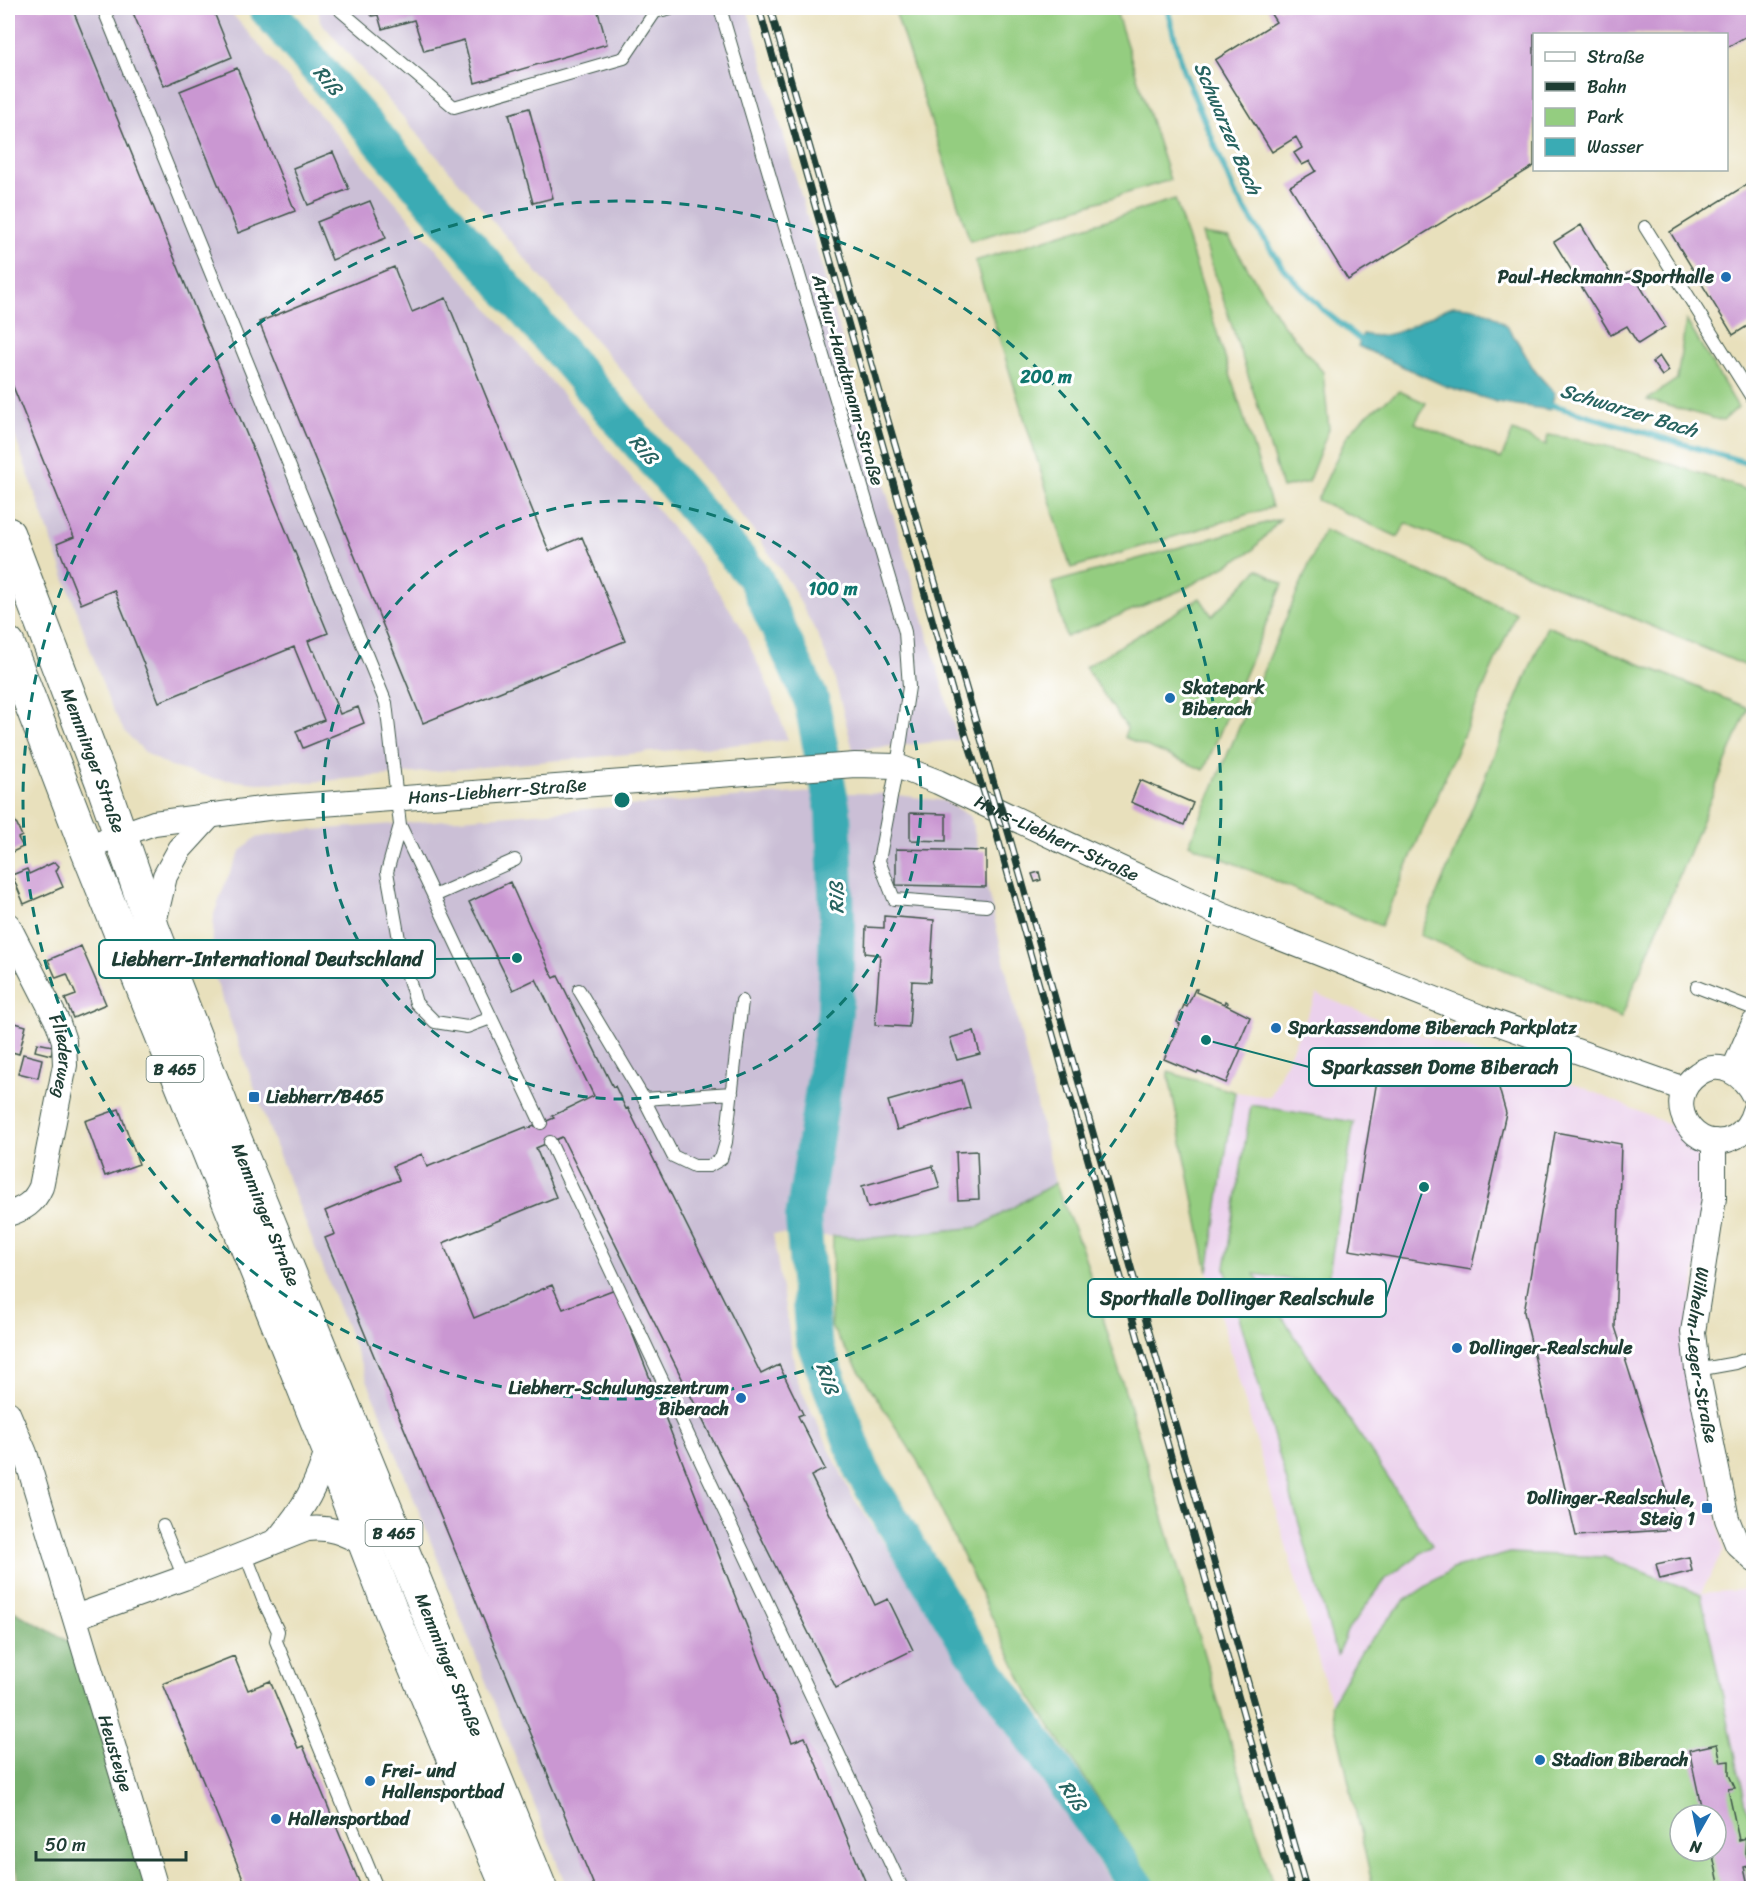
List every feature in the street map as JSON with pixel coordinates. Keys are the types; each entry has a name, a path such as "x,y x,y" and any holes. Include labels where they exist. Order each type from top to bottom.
{"main road":[{"name":"Memminger Straße","path":"8,534 102,782 153,929 246,1167 540,1888"},
{"name":"Memminger Straße","path":"8,644 86,847 392,1611 508,1888"}],"street":[{"name":"Hans-Liebherr-Straße","path":"86,847 154,823 211,814 855,765 897,766 938,782 1222,915 1483,1018 1684,1089"},
{"path":"153,929 165,876 180,849 211,814"},
{"name":"Fliederweg","path":"8,925 58,1023 64,1041 64,1065 41,1187 36,1199 22,1210 8,1214"},
{"path":"1732,1071 1754,1023"},
{"path":"1721,1068 1732,1071 1749,1085 1753,1111 1748,1126 1738,1136 1723,1141 1714,1141 1696,1134 1682,1114 1681,1103 1684,1089 1690,1080 1705,1070 1721,1068"},
{"name":"Wilhelm-Leger-Straße","path":"1714,1141 1714,1198 1693,1332 1697,1370 1727,1518 1737,1544 1754,1560"},
{"name":"Heusteige","path":"8,1413 25,1453 156,1888"},
{"path":"278,1539 309,1498 318,1481 328,1448"},
{"path":"75,1617 184,1578 307,1529 321,1527 341,1532 367,1545"}],"lane":[{"name":"Hans-Liebherr-Straße","path":"103,8 386,703 400,825 541,1123"},
{"path":"340,8 454,107 624,58 655,12 671,8"},
{"name":"Arthur-Handtmann-Straße","path":"720,8 905,632 909,687 879,861 894,899 986,906"},
{"path":"1645,227 1754,401"},
{"path":"400,825 387,872 402,956 416,1003 435,1022 467,1027 491,1018"},
{"path":"434,896 514,860"},
{"path":"1697,987 1754,1009"},
{"path":"579,990 644,1099 673,1156 694,1166 709,1166 721,1159 726,1142 742,1001"},
{"path":"644,1099 732,1093"},
{"path":"550,1142 902,1888"},
{"path":"1697,1370 1736,1363 1754,1356"},
{"path":"163,1526 184,1578"},
{"path":"245,1553 278,1631 276,1641 377,1888"}],"shaded area":[{"path":"8,8 227,8 570,403 691,551 739,623 766,681 788,740 312,782 257,783 217,779 171,767 146,753 124,731 109,702 8,417"},
{"path":"318,8 747,8 958,740 853,750 833,672 818,636 791,585 750,526 647,400 320,21"},
{"path":"812,792 891,794 944,801 971,817 1055,1183 979,1227 872,1238 773,1234 797,1381 851,1494 1115,1888 567,1888 278,1153 211,967 214,914 240,852 255,838 288,832"},
{"name":"Dollinger-Realschule","path":"1317,994 1405,1030 1582,1087 1675,1127 1697,1154 1702,1165 1703,1203 1686,1370 1724,1550 1701,1593 1753,1589 1753,1838 1701,1594 1452,1569 1404,1601 1362,1650 1331,1704 1208,1272 1235,1092 1270,1097"}],"green space":[{"path":"894,8 1115,8 1170,180 970,241"},
{"path":"1175,199 1272,507 1071,568 975,261"},
{"path":"1202,234 1229,238 1281,322 1323,372 1329,429 1308,482 1282,488"},
{"path":"1686,320 1738,407 1723,421 1647,400 1677,379"},
{"path":"1399,391 1426,403 1415,423 1501,459 1513,431 1546,445 1548,435 1626,451 1753,492 1754,655 1749,667 1406,523 1398,537 1317,500 1347,436 1364,417"},
{"path":"1280,519 1252,551 1184,589 1066,637 1052,583"},
{"path":"1324,530 1516,613 1381,926 1189,844"},
{"name":"Skatepark Biberach","path":"1258,569 1283,584 1204,770 1124,737 1127,728 1085,667 1200,598 1212,616"},
{"path":"1547,626 1748,708 1621,1018 1420,935"},
{"path":"1168,1072 1235,1092 1208,1272"},
{"path":"1251,1105 1354,1122 1327,1285 1254,1274 1432,1545 1386,1579 1347,1631 1337,1655 1225,1268"},
{"path":"1055,1183 1083,1251 1274,1888 1158,1888 1028,1693 917,1460 831,1327 833,1236 873,1238 979,1227"},
{"name":"Stadion Biberach","path":"1510,1553 1604,1557 1701,1594 1753,1838 1753,1888 1373,1888 1331,1704 1362,1650 1404,1601 1452,1569"},
{"path":"8,1608 78,1647 155,1888 18,1888 19,1882 8,1839"}],"water":[{"path":"1453,306 1483,310 1503,323 1518,342 1535,371 1555,393 1550,410 1497,402 1445,386 1358,346 1363,334 1375,336 1398,332"}],"building":[{"path":"8,8 72,8 328,633 308,641 312,651 314,651 340,714 358,707 364,723 303,748 296,731 324,720 294,647 159,702 114,590 81,604 57,544 74,537 8,374"},
{"path":"131,8 204,8 206,13 213,10 232,57 164,86"},
{"path":"365,8 597,8 607,44 475,83 464,40 424,51 414,20 382,29 378,15 372,16"},
{"path":"1267,8 1754,8 1754,32 1728,47 1728,33 1533,33 1533,167 1348,280 1290,186 1316,171 1310,161 1302,165 1294,153 1302,148 1296,137 1272,152 1215,60 1276,22"},
{"path":"237,68 295,211 238,233 180,91"},
{"path":"529,108 553,198 533,203 509,114"},
{"path":"333,152 349,189 308,205 293,168"},
{"name":"Paul-Heckmann-Sporthalle","path":"1754,180 1754,322 1733,335 1670,232"},
{"path":"370,201 386,238 332,260 317,222"},
{"path":"1581,225 1615,281 1631,271 1665,327 1638,344 1627,326 1611,335 1554,242"},
{"path":"394,267 412,312 446,298 549,551 582,537 625,641 423,723 259,322"},
{"path":"1659,356 1669,371 1662,376 1652,362"},
{"path":"1140,780 1193,803 1184,825 1131,802"},
{"path":"910,813 946,814 946,841 910,840"},
{"path":"15,821 22,836 18,838 23,847 8,854 8,824"},
{"path":"896,849 986,851 986,887 896,885"},
{"path":"55,862 59,866 56,871 63,887 24,904 12,875 27,869 29,874"},
{"path":"1039,872 1041,880 1035,882 1032,874"},
{"path":"510,882 550,971 554,978 558,976 613,1087 615,1086 626,1109 628,1108 761,1374 779,1365 803,1414 798,1416 825,1469 811,1476 875,1605 888,1599 913,1650 836,1688 562,1137 536,1148 556,1197 443,1243 474,1318 552,1285 563,1309 615,1289 792,1742 805,1737 868,1888 595,1888 325,1238 335,1234 325,1211 399,1180 393,1166 422,1154 427,1167 554,1118 552,1116 594,1096 536,979 513,990 469,902"},
{"path":"884,916 934,920 930,982 912,981 909,1027 875,1025 880,955 865,953 866,927 884,928"},
{"path":"81,946 106,1004 73,1018 65,999 76,995 67,974 56,978 48,960"},
{"path":"8,986 13,1000 8,1002"},
{"path":"1197,989 1196,992 1224,1004 1225,1001 1228,1003 1226,1005 1250,1017 1237,1047 1241,1049 1226,1083 1164,1059 1180,1024 1177,1022 1184,1005 1187,1007"},
{"path":"8,1021 26,1026 19,1054 8,1051"},
{"path":"974,1031 980,1054 957,1060 950,1038"},
{"path":"37,1043 53,1046 51,1055 35,1051"},
{"path":"23,1054 42,1059 38,1078 18,1073"},
{"path":"1380,1062 1497,1081 1506,1113 1471,1270 1349,1250"},
{"path":"962,1080 970,1108 897,1130 888,1101"},
{"path":"119,1109 139,1164 105,1176 85,1121"},
{"path":"1555,1132 1621,1144 1615,1327 1679,1529 1576,1536 1524,1312"},
{"path":"977,1151 979,1199 958,1200 956,1152"},
{"path":"933,1166 940,1188 868,1208 862,1186"},
{"path":"1752,1315 1754,1315 1754,1343 1748,1342"},
{"path":"1689,1557 1692,1571 1660,1579 1656,1564"},
{"name":"Hallensportbad","path":"234,1656 248,1690 270,1681 298,1748 303,1746 360,1884 349,1888 247,1888 163,1684"},
{"path":"1717,1744 1721,1762 1729,1761 1729,1775 1735,1788 1728,1789 1739,1840 1746,1838 1745,1853 1752,1865 1744,1867 1748,1885 1720,1888 1715,1863 1728,1863 1728,1803 1700,1803 1689,1750"}],"waterway":[{"name":"Riß","path":"266,8 755,578 811,699 833,811 837,920 835,1012 803,1219 813,1339 862,1471 963,1637 1138,1888"},
{"name":"Schwarzer Bach","path":"1167,8 1183,69 1235,194 1284,269 1322,309 1359,339 1366,341"},
{"name":"Schwarzer Bach","path":"1547,401 1552,405 1754,465"}],"railway":[{"path":"759,8 956,704 995,828 1292,1888"},
{"path":"770,8 1009,835 1306,1888"}],"place":[{"name":"Paul-Heckmann-Sporthalle","path":"1726,277"},
{"name":"Skatepark Biberach","path":"1170,698"},
{"name":"Liebherr-International Deutschland","path":"517,958"},
{"name":"Sparkassendome Biberach Parkplatz","path":"1276,1028"},
{"name":"Sparkassen Dome Biberach","path":"1206,1040"},
{"name":"Liebherr/B465","path":"254,1097"},
{"name":"Sporthalle Dollinger Realschule","path":"1424,1187"},
{"name":"Dollinger-Realschule","path":"1457,1348"},
{"name":"Liebherr-Schulungszentrum Biberach","path":"741,1398"},
{"name":"Dollinger-Realschule, Steig 1","path":"1707,1508"},
{"name":"Stadion Biberach","path":"1540,1760"},
{"name":"Frei- und Hallensportbad","path":"370,1781"},
{"name":"Hallensportbad","path":"276,1819"}]}
